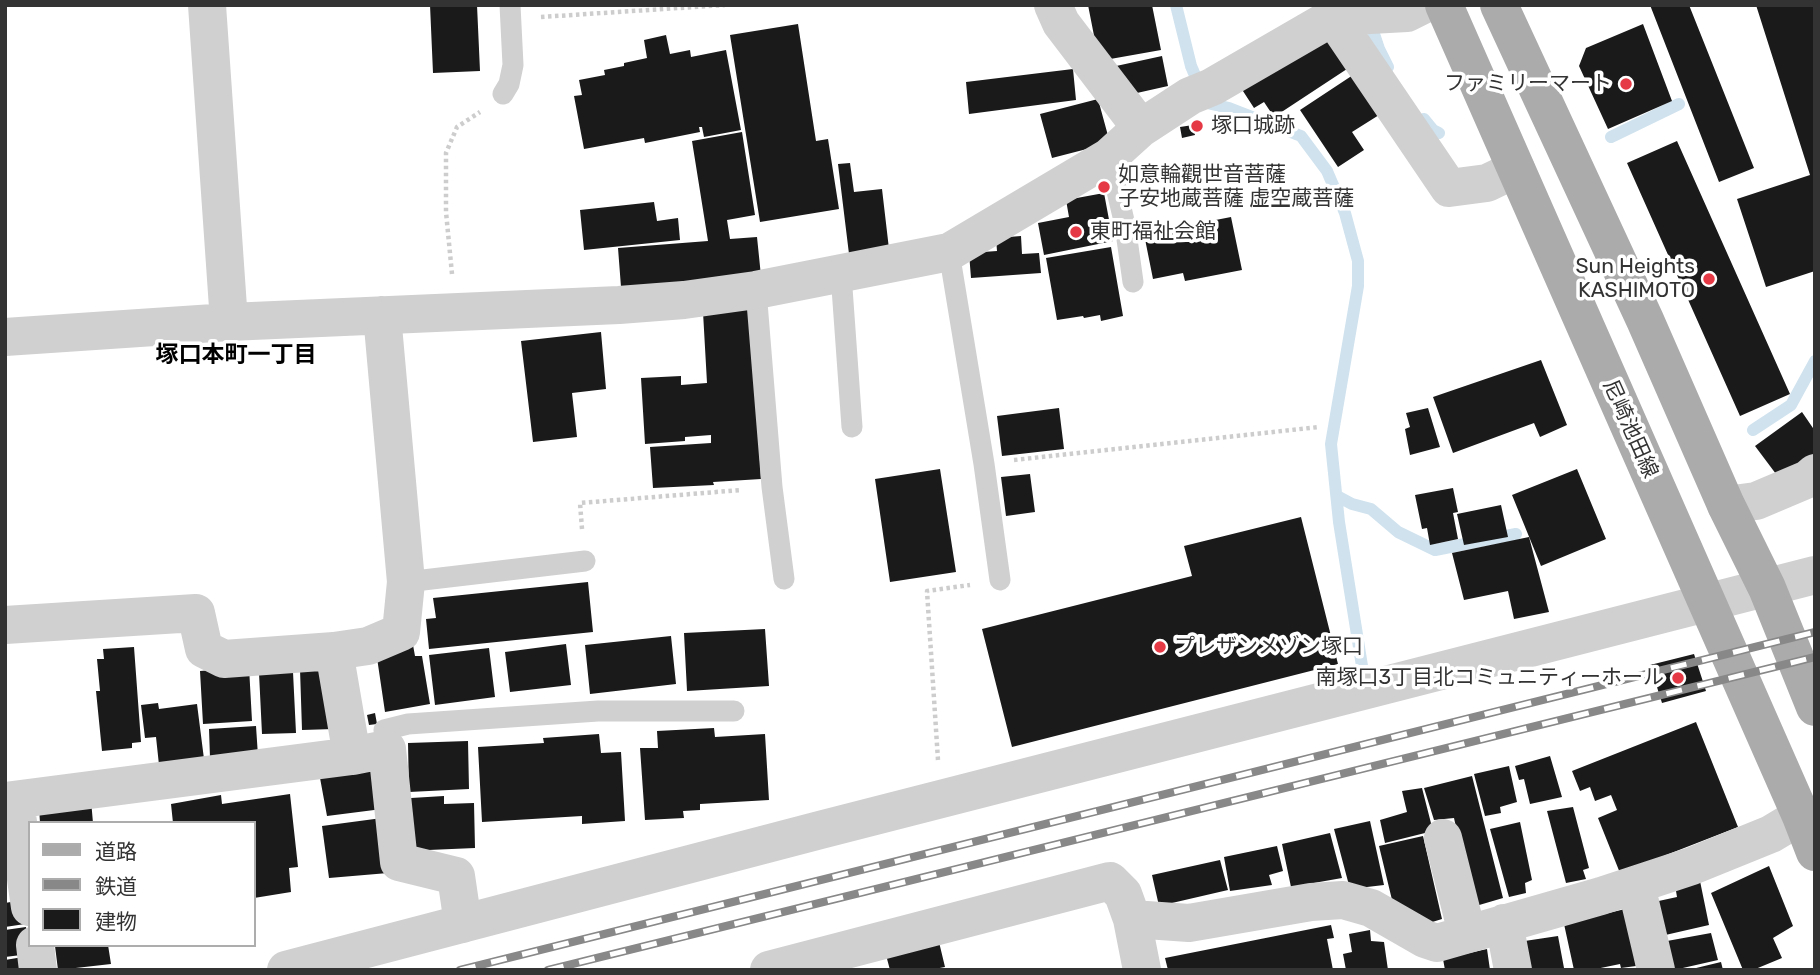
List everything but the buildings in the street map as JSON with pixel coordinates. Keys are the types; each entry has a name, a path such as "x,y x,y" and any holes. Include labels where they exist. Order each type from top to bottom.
{"main road":[{"name":"尼崎池田線","path":"1444,5 1815,852"},
{"path":"1499,5 1645,320 1726,505 1768,588 1815,707"}],"street":[{"path":"207,5 229,323"},
{"path":"1053,5 1061,23 1141,128"},
{"path":"5,337 382,315 619,305 756,290 949,252 1109,157 1141,128 1201,92 1357,16 1407,13 1423,5"},
{"path":"1357,16 1448,188 1487,183 1516,169"},
{"path":"5,625 196,613 204,649 224,659 368,646 401,632 406,582 382,315"},
{"path":"1726,505 1756,501 1808,479 1815,473"},
{"path":"286,970 1815,575"},
{"path":"334,651 352,756"},
{"path":"28,896 10,801 387,750 399,862 456,876 463,924"},
{"path":"1132,919 1189,923 1311,902 1343,900 1371,908 1437,943 1692,866 1759,838 1801,816"},
{"path":"1443,838 1467,933"},
{"path":"769,970 1110,881 1123,894 1132,919 1142,970"},
{"path":"1636,885 1656,970"},
{"path":"1504,923 1513,970"},
{"path":"35,947 38,970"}],"lane":[{"path":"503,94 509,84 513,65 510,12"},
{"path":"1109,157 1125,225 1133,282"},
{"path":"949,252 1000,580"},
{"path":"841,274 852,427"},
{"path":"756,290 772,487 783,579"},
{"path":"406,582 585,561"},
{"path":"384,730 408,724 572,713 734,711"}],"path":[{"path":"510,12 726,5"},
{"path":"455,313 446,212 446,153 457,127 503,94"},
{"path":"984,464 1319,427"},
{"path":"585,561 580,503 772,487"},
{"path":"938,765 927,592 1000,580"}],"waterway":[{"path":"1176,5 1191,66 1207,103 1229,108 1301,136 1327,171 1345,213 1358,261 1358,286 1331,444 1339,522 1362,666"},
{"path":"1369,19 1388,67"},
{"path":"1611,137 1679,104"},
{"path":"1424,119 1439,133"},
{"path":"1753,430 1791,405 1815,361"},
{"path":"1337,496 1352,504 1371,509 1398,532 1435,550 1516,534"}],"railway":[{"path":"460,970 1815,632"},
{"path":"548,970 1815,657"}],"place":[{"name":"ファミリーマート","path":"1626,84"},
{"name":"塚口城跡","path":"1197,126"},
{"name":"如意輪觀世音菩薩 子安地蔵菩薩 虚空蔵菩薩","path":"1104,187"},
{"name":"東町福祉会館","path":"1076,232"},
{"name":"Sun Heights KASHIMOTO","path":"1709,279"},
{"name":"プレザンメゾン塚口","path":"1160,647"},
{"name":"南塚口3丁目北コミュニティーホール","path":"1678,678"}],"district":[{"name":"塚口本町一丁目","path":"236,355"}]}
